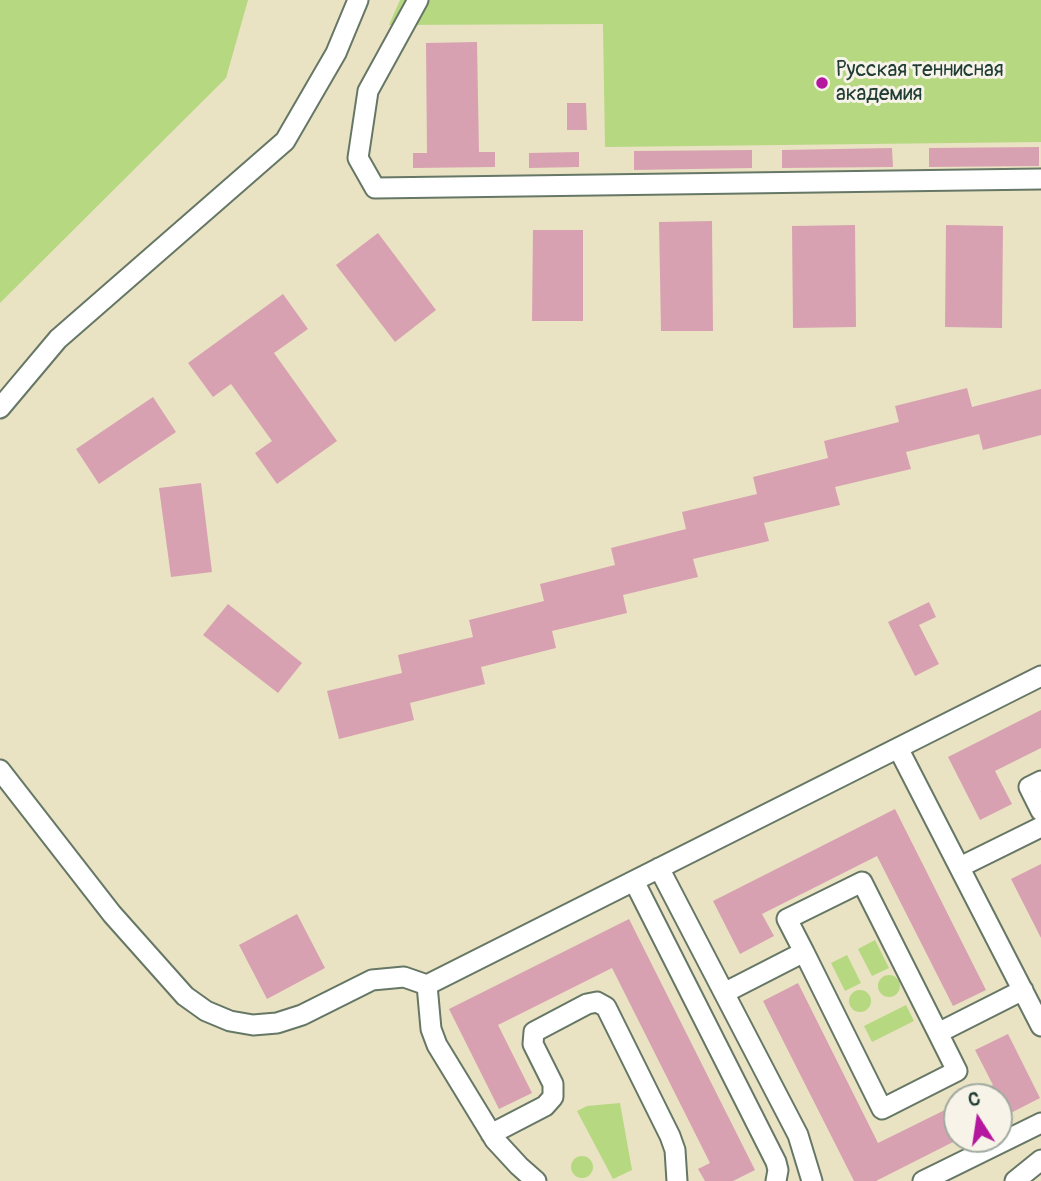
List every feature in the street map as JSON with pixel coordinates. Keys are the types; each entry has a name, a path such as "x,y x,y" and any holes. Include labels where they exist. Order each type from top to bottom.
{"street":[{"path":"0,408 58,339 285,141 336,53 358,0"},
{"path":"418,0 368,91 358,158 374,188 1041,179"},
{"path":"0,770 112,914 186,996 206,1012 230,1021 253,1025 276,1023 302,1015 372,981 404,977 427,985 1041,676"},
{"path":"898,748 1041,1026"},
{"path":"1041,781 1029,787 1041,811"},
{"path":"960,867 1041,827"},
{"path":"659,868 797,1135 812,1181"},
{"path":"634,881 776,1162 776,1181"},
{"path":"862,882 938,1033 957,1071 882,1109 787,919 862,882"},
{"path":"724,993 804,952"},
{"path":"427,985 433,1037 491,1133 519,1166 536,1181"},
{"path":"938,1033 1023,990"},
{"path":"491,1133 545,1106 553,1097 553,1084 533,1044 534,1032 587,1004 597,1002 606,1007 670,1136 677,1181"},
{"path":"923,1181 1041,1123"},
{"path":"1016,1181 1041,1160"}],"green space":[{"path":"0,0 248,0 226,78 0,303"},
{"name":"Русская теннисная академия","path":"400,0 1041,0 1041,142 605,147 603,24 389,25"},
{"path":"875,940 889,968 872,976 858,949"},
{"path":"847,955 861,983 845,991 831,963"},
{"path":"889,975 897,978 900,986 897,994 889,997 881,994 878,986 881,978"},
{"path":"860,990 868,993 871,1001 868,1009 860,1012 852,1009 849,1001 852,993"},
{"path":"906,1005 914,1021 872,1042 864,1026"},
{"path":"620,1103 632,1170 613,1179 577,1111 587,1106"},
{"path":"582,1156 590,1159 593,1167 590,1175 582,1178 574,1175 571,1167 574,1159"}],"building":[{"path":"477,42 479,152 495,152 495,167 413,168 413,153 427,153 426,43"},
{"path":"567,103 586,103 587,130 567,130"},
{"path":"1039,147 1039,166 929,167 929,148"},
{"path":"892,148 893,167 782,168 782,150"},
{"path":"752,150 752,168 634,170 634,151"},
{"path":"579,152 579,167 529,168 529,153"},
{"path":"712,221 713,331 661,331 659,222"},
{"path":"855,225 856,327 793,328 792,226"},
{"path":"946,225 1003,226 1002,328 945,327"},
{"path":"533,230 583,230 583,321 532,321"},
{"path":"378,233 436,310 395,342 336,265"},
{"path":"283,294 308,329 274,353 337,441 277,484 255,453 272,441 231,384 213,397 188,363"},
{"path":"967,388 972,407 1041,389 1041,435 983,450 979,434 906,452 911,469 835,487 840,505 764,523 769,541 693,559 698,577 623,595 627,613 552,631 556,648 481,667 485,684 410,703 414,720 339,739 327,691 402,673 398,655 473,637 469,620 544,601 540,584 615,565 611,548 686,529 682,512 757,494 753,477 828,458 824,441 899,422 895,406"},
{"path":"153,397 176,432 99,484 76,449"},
{"path":"201,483 212,572 171,577 159,488"},
{"path":"929,602 936,617 919,625 939,664 915,676 888,622"},
{"path":"228,604 302,663 278,693 203,635"},
{"path":"1041,710 1041,748 995,771 1012,804 980,820 948,757"},
{"path":"895,809 986,990 953,1006 877,856 762,914 774,936 740,954 713,901"},
{"path":"1041,864 1041,938 1011,879"},
{"path":"297,914 325,968 267,999 239,945"},
{"path":"629,919 755,1170 733,1181 705,1181 698,1169 710,1163 612,968 498,1025 532,1093 499,1109 449,1009"},
{"path":"798,983 878,1143 943,1111 943,1147 876,1181 854,1181 763,1001"},
{"path":"1008,1034 1040,1098 1013,1112 1013,1083 992,1083 975,1050"}],"place":[{"name":"Русская теннисная академия","path":"822,83"}]}
